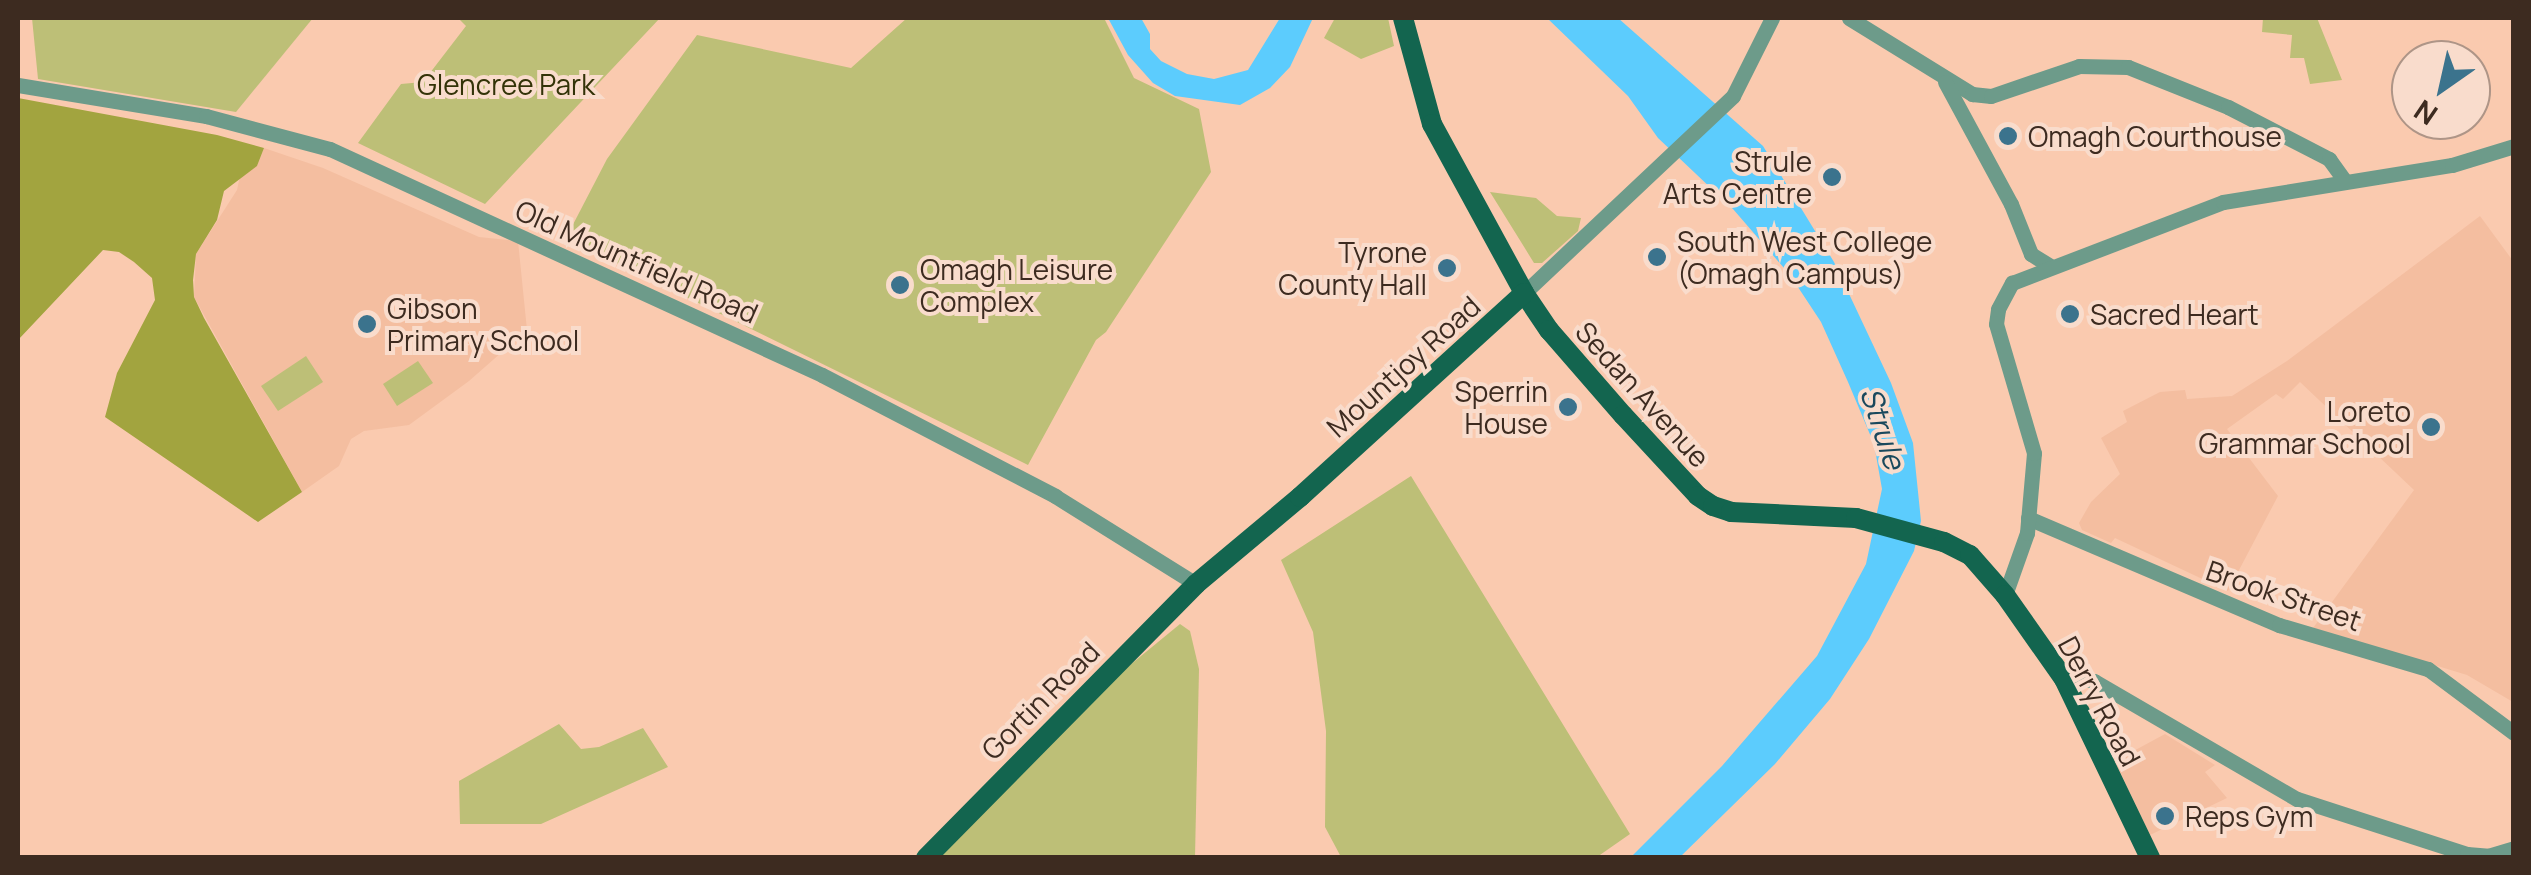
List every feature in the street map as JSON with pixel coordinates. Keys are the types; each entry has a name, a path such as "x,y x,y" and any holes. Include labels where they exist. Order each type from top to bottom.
{"main road":[{"name":"Sedan Avenue","path":"1403,18 1432,124 1524,293 1580,366 1698,496 1731,512 1856,518 1944,542"},
{"name":"Mountjoy Road","path":"1196,584 1300,498 1524,293"},
{"name":"Derry Road","path":"1944,542 1970,556 2005,595 2064,679 2150,858"},
{"name":"Gortin Road","path":"926,858 1196,584"}],"street":[{"name":"Mountjoy Road","path":"1524,293 1733,96 1772,18"},
{"path":"1849,18 1972,94 1992,96 2080,66 2128,68 2228,107 2329,159 2382,175"},
{"path":"1944,80 2011,204 2031,254 2050,266"},
{"name":"Old Mountfield Road","path":"18,85 206,116 330,149 822,375 1055,496 1196,584"},
{"path":"2005,595 2016,575 2028,518 2034,453 1996,324 1998,309 2012,283 2223,202 2452,165 2514,146"},
{"path":"2329,159 2344,180"},
{"name":"Brook Street","path":"2028,518 2279,625 2428,669 2514,733"},
{"path":"2064,679 2076,676 2094,681 2297,798 2468,854 2488,856 2514,848"}],"shaded area":[{"path":"18,98 217,135 264,148 257,166 224,191 217,220 196,254 193,280 194,297 204,318 302,492 258,522 105,417 117,373 155,300 152,278 134,262 119,252 103,250 18,340"},
{"name":"Gibson Primary School","path":"264,148 323,168 479,237 518,241 527,330 469,381 409,425 364,431 351,439 339,466 302,492 194,297 196,254 237,190 240,176 257,166"},
{"name":"Loreto Grammar School","path":"2480,216 2513,261 2513,702 2467,675 2313,628 2414,490 2300,382 2283,399 2276,394 2227,429 2278,496 2228,591 2115,538 2111,543 2082,530 2079,523 2091,502 2120,474 2101,438 2127,422 2123,411 2160,392 2185,390 2187,399 2232,396 2287,361"},
{"path":"2165,734 2215,765 2205,772 2227,798 2150,835 2115,761"}],"green space":[{"path":"32,18 313,18 236,112 38,79"},
{"name":"Glencree Park","path":"458,18 660,18 485,204 358,143 401,84 423,82 466,26"},
{"name":"Omagh Leisure Complex","path":"907,18 1104,18 1134,78 1199,109 1211,172 1106,332 1096,340 1028,465 566,238 607,159 697,35 851,68"},
{"path":"1335,18 1388,18 1394,46 1361,59 1324,38"},
{"path":"2263,18 2317,18 2342,80 2310,84 2304,58 2290,58 2292,35 2262,32"},
{"path":"1490,192 1536,198 1557,216 1581,218 1578,231 1542,263 1534,263"},
{"path":"306,356 323,382 278,411 261,386"},
{"path":"418,361 433,383 397,406 383,384"},
{"path":"1411,476 1630,834 1597,857 1341,857 1325,827 1326,731 1313,632 1281,560"},
{"path":"1180,624 1190,631 1199,669 1195,857 926,858 1035,743"},
{"path":"559,724 581,749 599,747 643,728 668,767 541,824 460,824 459,781"}],"water":[{"path":"1108,18 1141,18 1150,34 1150,49 1161,61 1187,74 1214,79 1248,70 1280,18 1313,18 1290,67 1270,88 1240,105 1175,96 1153,83 1128,55"},
{"name":"Strule","path":"1547,18 1618,18 1763,146 1834,262 1891,383 1913,443 1921,521 1914,551 1869,639 1830,699 1775,764 1680,857 1631,857 1722,766 1817,656 1866,564 1882,489 1874,444 1848,382 1821,322 1790,275 1733,209 1658,138 1628,96"}],"place":[{"name":"Omagh Courthouse","path":"2008,136"},
{"name":"Strule Arts Centre","path":"1832,177"},
{"name":"South West College (Omagh Campus)","path":"1657,257"},
{"name":"Tyrone County Hall","path":"1447,268"},
{"name":"Omagh Leisure Complex","path":"900,285"},
{"name":"Sacred Heart","path":"2070,314"},
{"name":"Gibson Primary School","path":"367,324"},
{"name":"Sperrin House","path":"1568,407"},
{"name":"Loreto Grammar School","path":"2431,427"},
{"name":"Reps Gym","path":"2165,816"}]}
